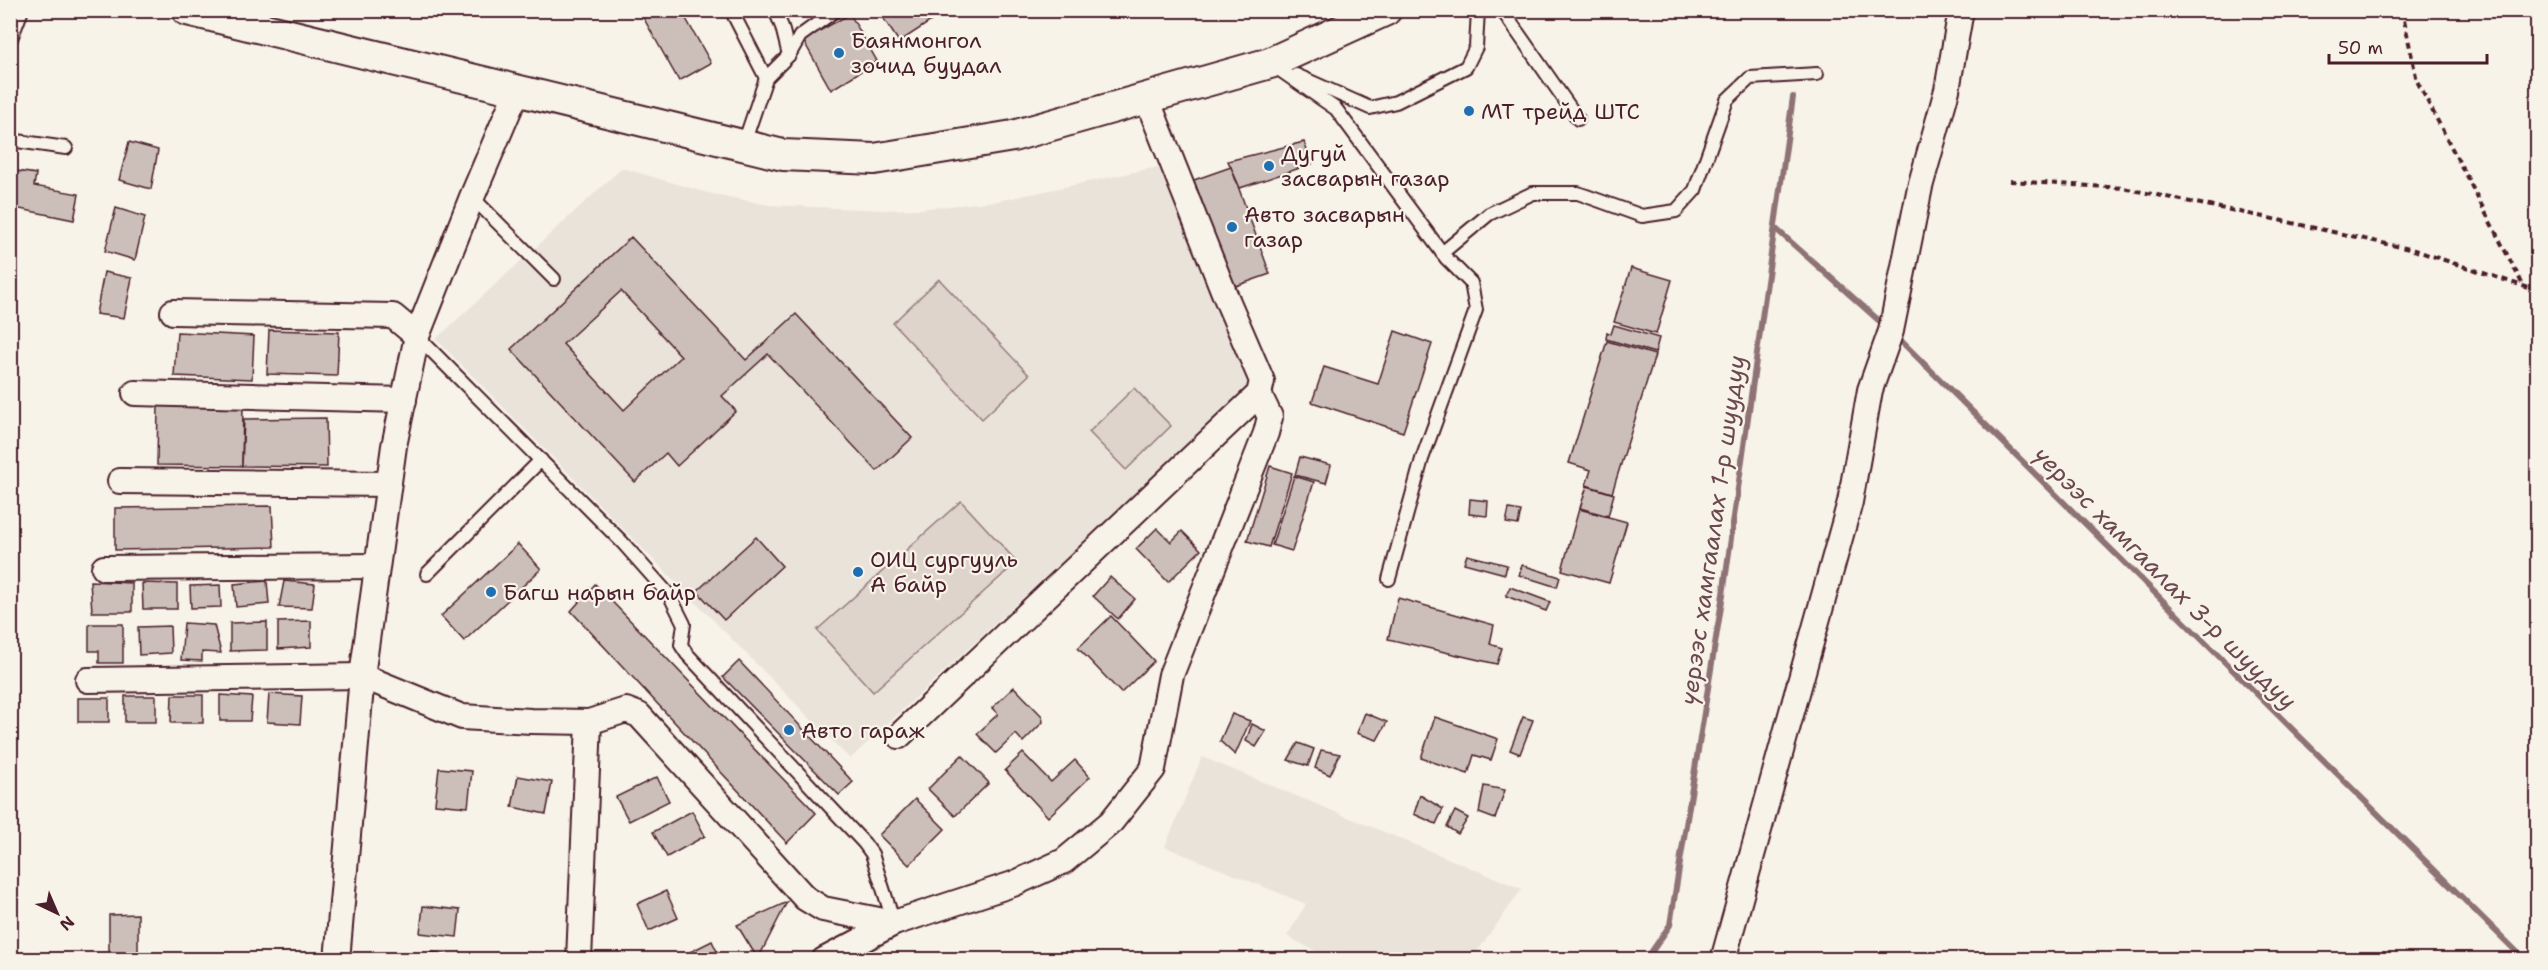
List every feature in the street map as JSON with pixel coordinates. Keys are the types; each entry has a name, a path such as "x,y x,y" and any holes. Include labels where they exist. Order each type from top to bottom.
{"street":[{"path":"188,10 783,155 874,159 1013,136 1147,99 1270,63 1386,10"},
{"path":"1723,960 1850,502 1870,390 1891,331 1920,187 1947,90 1961,10"},
{"path":"337,960 362,676 388,484 417,336 472,197 517,92"},
{"path":"899,736 1259,393 1262,381 1147,99"},
{"path":"173,312 393,316 417,336"},
{"path":"135,393 404,400"},
{"path":"824,960 894,923 1013,884 1064,861 1111,822 1153,769 1171,675 1266,433 1270,417 1259,393"},
{"path":"120,481 388,484"},
{"path":"104,568 377,566"},
{"path":"88,680 362,676 462,717 531,722 589,722 626,710 639,716 805,898 823,909 894,923"},
{"path":"579,960 589,722"}],"lane":[{"path":"10,41 22,10"},
{"path":"731,10 766,78"},
{"path":"774,10 782,27 789,55"},
{"path":"744,146 766,78 789,55 800,36 836,10"},
{"path":"1270,63 1370,108 1396,102 1466,67 1476,47 1478,10"},
{"path":"1502,10 1578,119"},
{"path":"1270,63 1336,109 1442,253 1471,283 1476,310 1422,459 1389,579"},
{"path":"1442,253 1489,214 1533,193 1578,193 1642,216 1676,211 1695,190 1727,100 1735,92 1750,78 1817,74"},
{"path":"10,140 66,148"},
{"path":"472,197 554,279"},
{"path":"417,336 622,542 670,596 684,624 681,645 687,654 872,854 894,923"},
{"path":"427,574 541,460"}],"path":[{"path":"2402,10 2417,81 2524,287"},
{"path":"2010,182 2134,191 2414,250 2538,291"}],"shaded area":[{"name":"ОИЦ сургууль А байр","path":"1158,167 1252,384 850,759 436,339 622,168 708,193 769,205 883,210 919,209 998,201"},
{"path":"939,279 1029,375 982,419 893,323"},
{"path":"1134,388 1171,426 1126,470 1089,432"},
{"path":"961,501 1017,562 873,692 817,630"},
{"path":"1202,757 1522,889 1472,959 1330,959 1287,936 1306,904 1165,847"}],"building":[{"path":"639,10 681,10 711,63 679,81"},
{"path":"878,10 948,10 899,42"},
{"path":"850,14 877,61 831,90 803,40"},
{"path":"129,142 158,150 151,189 119,180"},
{"name":"Дугуй засварын газар","path":"1304,142 1312,164 1240,188 1228,161"},
{"name":"Авто засварын газар","path":"1231,167 1270,274 1233,287 1194,180"},
{"path":"10,170 36,174 34,186 79,194 74,220 10,207"},
{"path":"116,208 145,217 135,260 105,251"},
{"path":"631,237 746,360 796,314 912,438 877,471 768,354 722,396 736,411 677,466 666,453 635,482 511,349","holes":["621,291 681,356 624,410 563,344"]},
{"path":"1631,268 1672,280 1656,334 1614,322"},
{"path":"104,272 132,278 124,318 96,314"},
{"path":"1614,325 1659,338 1655,353 1606,339 1607,332 1611,334"},
{"path":"269,330 339,332 337,376 267,374"},
{"path":"1395,331 1432,344 1403,432 1312,402 1324,367 1378,384"},
{"path":"177,332 254,336 252,379 174,376"},
{"path":"1607,341 1655,355 1612,493 1586,485 1591,470 1569,463"},
{"path":"158,404 243,405 242,466 157,465"},
{"path":"326,418 327,467 242,466 244,419"},
{"path":"1300,457 1331,465 1326,483 1295,475"},
{"path":"1270,466 1292,473 1269,547 1247,541"},
{"path":"1294,476 1314,482 1292,551 1272,545"},
{"path":"1587,486 1614,494 1608,516 1580,508"},
{"path":"1470,499 1488,501 1487,516 1469,514"},
{"path":"272,506 274,547 115,550 115,508"},
{"path":"1509,509 1521,511 1518,525 1506,523"},
{"path":"1579,509 1627,522 1609,583 1562,570"},
{"path":"1157,528 1171,542 1182,531 1201,550 1168,582 1136,549"},
{"path":"756,537 782,566 724,620 697,591"},
{"name":"Багш нарын байр","path":"518,544 541,569 464,641 441,616"},
{"path":"1467,555 1507,565 1505,574 1464,563"},
{"path":"1522,565 1560,577 1557,587 1519,575"},
{"path":"1110,577 1135,599 1118,619 1093,596"},
{"path":"90,581 132,583 132,612 92,612"},
{"path":"267,581 269,604 236,607 234,584"},
{"path":"284,581 315,584 312,608 279,607"},
{"path":"142,583 177,584 177,609 143,609"},
{"path":"595,584 816,813 787,843 571,611"},
{"path":"220,585 221,607 191,608 190,586"},
{"path":"1510,587 1550,602 1546,611 1506,596"},
{"path":"1398,598 1494,625 1490,644 1502,648 1497,664 1388,639"},
{"path":"1111,616 1154,661 1121,693 1078,648"},
{"path":"311,621 311,647 278,649 278,622"},
{"path":"267,622 267,650 230,651 230,623"},
{"path":"184,623 214,625 221,653 202,652 202,661 181,660"},
{"path":"89,624 123,624 123,663 99,663 99,651 89,651"},
{"path":"170,626 171,653 139,655 138,627"},
{"name":"Авто гараж","path":"739,661 853,782 839,795 723,677"},
{"path":"1014,687 1042,716 1043,722 1023,742 1016,734 996,753 977,734 998,714 992,708"},
{"path":"269,694 302,696 300,724 267,722"},
{"path":"172,695 203,695 203,723 171,723"},
{"path":"220,695 252,697 250,721 220,721"},
{"path":"125,696 156,696 156,722 125,722"},
{"path":"78,698 109,698 109,722 78,722"},
{"path":"1365,713 1387,722 1377,740 1357,733"},
{"path":"1232,714 1250,721 1235,755 1220,741"},
{"path":"1435,717 1498,739 1491,760 1474,755 1468,774 1421,758"},
{"path":"1523,717 1533,720 1520,754 1510,750"},
{"path":"1252,724 1266,731 1256,747 1246,741"},
{"path":"1298,743 1314,749 1308,766 1288,760"},
{"path":"1321,750 1340,754 1330,775 1315,768"},
{"path":"1023,753 1051,782 1075,760 1090,777 1048,817 1005,770"},
{"path":"962,755 989,783 955,816 928,789"},
{"path":"439,768 472,771 468,807 435,804"},
{"path":"518,776 552,782 546,814 512,807"},
{"path":"657,777 669,801 629,821 616,797"},
{"path":"1484,786 1505,790 1495,819 1479,813"},
{"path":"1420,795 1443,809 1436,824 1414,814"},
{"path":"915,799 945,829 909,865 879,835"},
{"path":"692,811 705,836 667,857 653,832"},
{"path":"1455,811 1468,818 1458,834 1447,827"},
{"path":"666,891 678,918 649,931 637,904"},
{"path":"787,902 758,959 737,925"},
{"path":"423,906 460,910 457,937 420,933"},
{"path":"138,914 138,955 109,956 109,915"},
{"path":"712,941 721,960 674,960"},
{"path":"430,952 473,958 430,960"}],"waterway":[{"name":"үерээс хамгаалах 1-р шуудуу","path":"1646,960 1670,925 1724,588 1793,97"},
{"name":"үерээс хамгаалах 3-р шуудуу","path":"1775,228 1885,326"},
{"name":"үерээс хамгаалах 3-р шуудуу","path":"1895,335 2525,960"}],"place":[{"name":"Баянмонгол зочид буудал","path":"839,53"},
{"name":"МТ трейд ШТС","path":"1469,111"},
{"name":"Дугуй засварын газар","path":"1269,166"},
{"name":"Авто засварын газар","path":"1232,227"},
{"name":"ОИЦ сургууль А байр","path":"858,572"},
{"name":"Багш нарын байр","path":"491,592"},
{"name":"Авто гараж","path":"789,730"}]}
